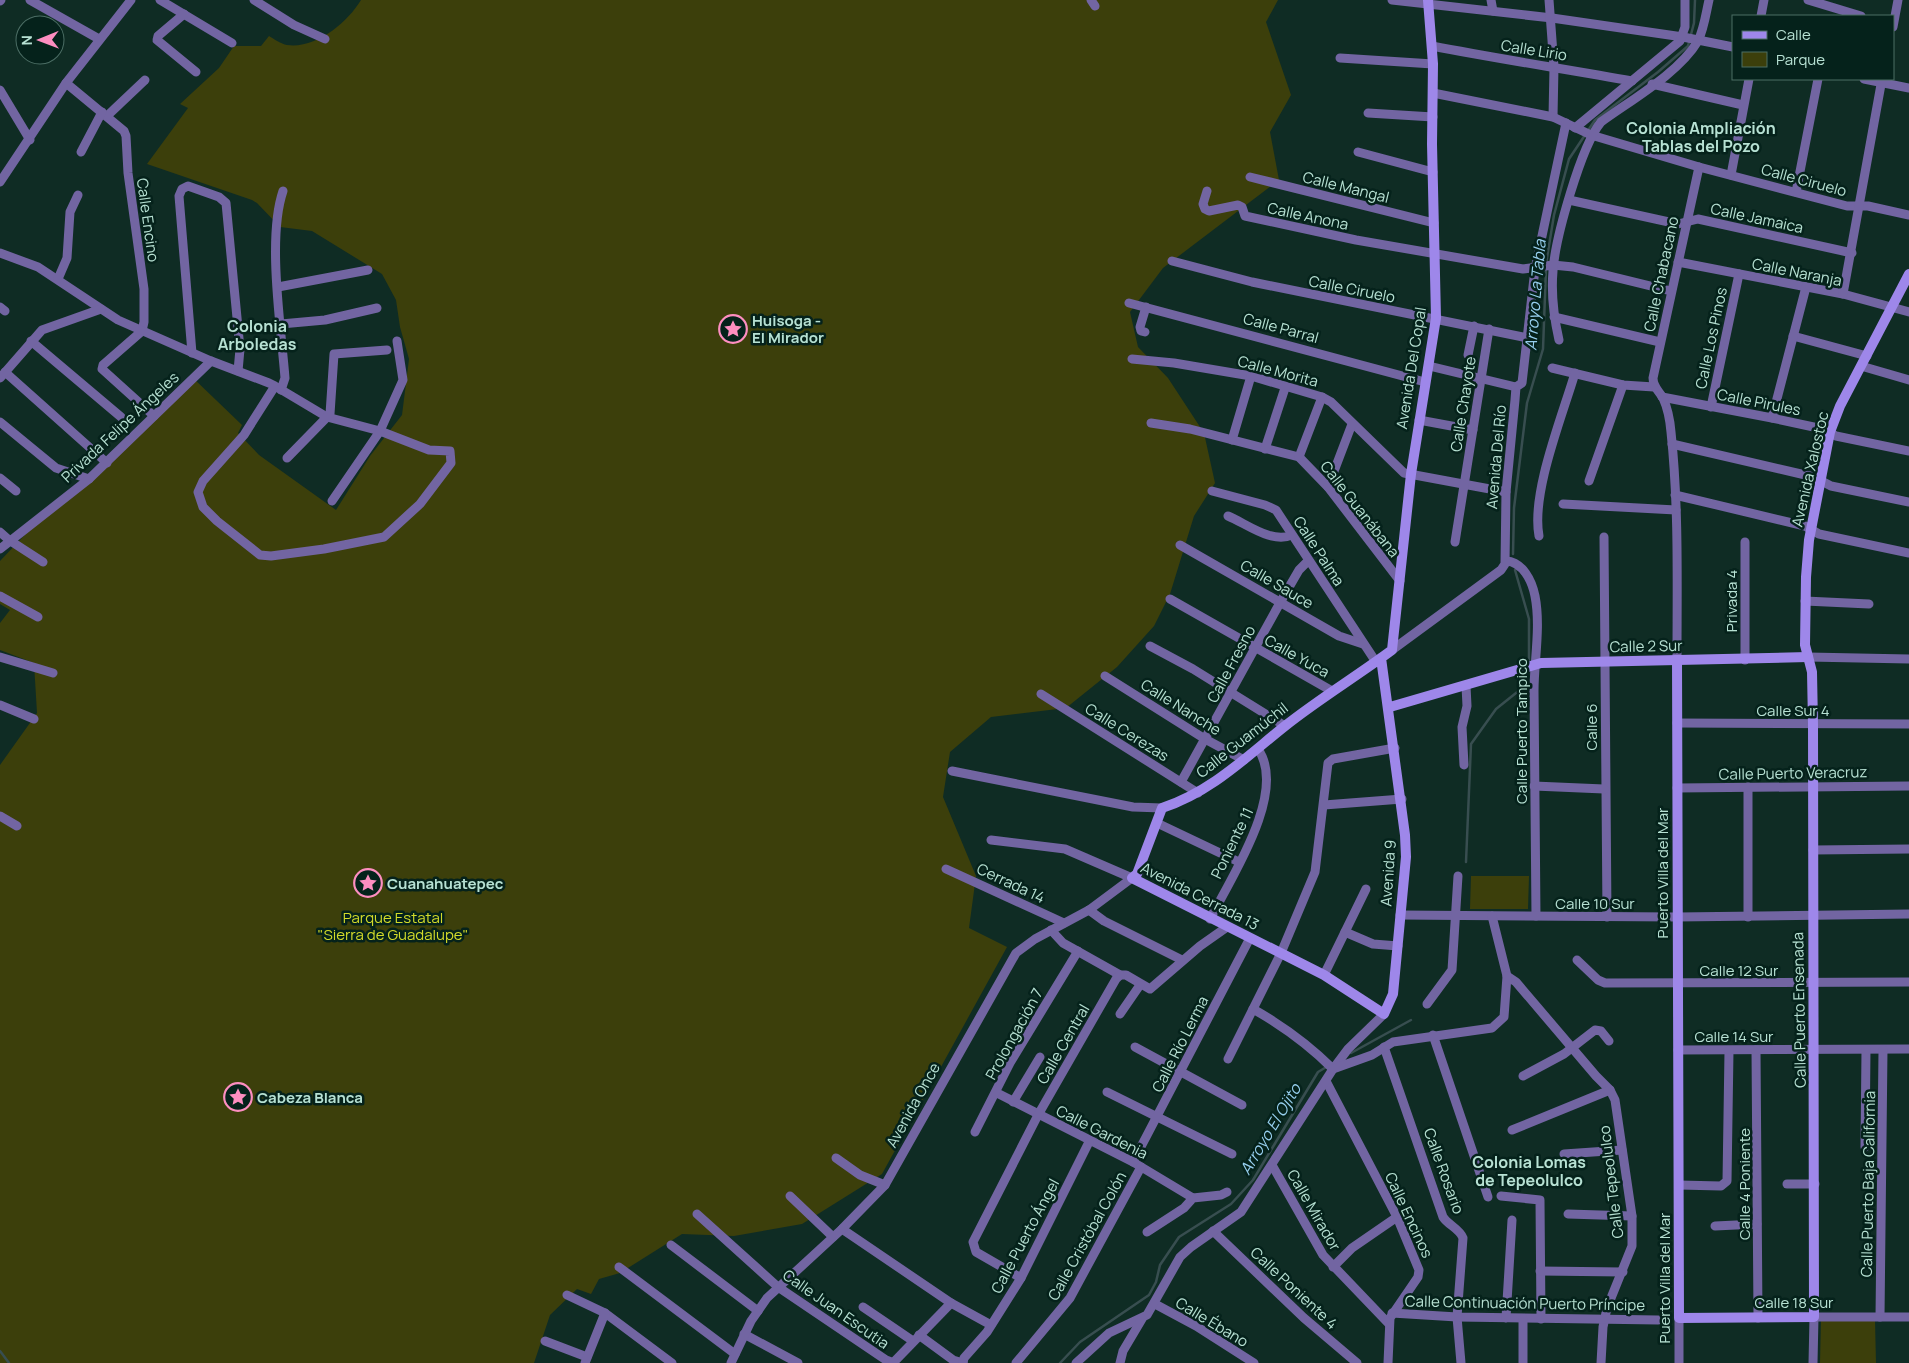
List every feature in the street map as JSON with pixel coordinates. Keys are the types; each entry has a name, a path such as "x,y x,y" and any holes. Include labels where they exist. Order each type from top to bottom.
{"street":[{"path":"30,0 99,39"},
{"path":"0,182 30,140 66,83 131,0"},
{"path":"160,0 232,43"},
{"path":"254,0 294,25 325,39"},
{"path":"1392,0 1428,2 1552,18 1683,37 1732,47"},
{"path":"1491,0 1493,11"},
{"path":"1549,0 1552,18 1554,66 1553,117"},
{"path":"1585,132 1632,81 1683,37 1685,0"},
{"name":"Avenida Del Río","path":"1559,340 1544,267 1569,200 1585,132 1677,65 1696,40 1709,0"},
{"path":"1761,15 1764,0"},
{"path":"1808,0 1858,15"},
{"path":"1894,21 1898,0"},
{"name":"Avenida Del Copal","path":"1392,650 1411,474 1436,318 1432,117 1433,64 1428,2"},
{"path":"184,14 158,36 157,40 196,72"},
{"name":"Calle Lirio","path":"1432,46 1522,64 1554,66 1632,81"},
{"path":"1340,58 1433,64"},
{"path":"81,152 104,114 145,80"},
{"path":"1731,175 1749,80"},
{"path":"1796,192 1818,80"},
{"path":"1843,294 1882,81 1909,88"},
{"name":"Calle Encino","path":"66,83 124,131 126,136 128,173 144,289 145,312 142,331"},
{"path":"1652,84 1744,105"},
{"path":"0,90 30,140"},
{"name":"Calle Ciruelo","path":"1433,92 1553,117 1585,132 1699,167 1848,206 1868,206 1909,212"},
{"path":"1368,113 1432,117"},
{"name":"Avenida Del Río","path":"1506,561 1506,492 1516,387 1522,383 1528,338 1544,267 1566,123"},
{"path":"1358,152 1433,172"},
{"name":"Calle Chabacano","path":"1654,387 1653,378 1660,342 1699,167"},
{"name":"Calle Mangal","path":"1250,177 1434,223"},
{"path":"192,353 179,196 184,188 191,186 224,200 240,349 238,371"},
{"path":"0,253 30,263 58,279 101,309 142,331 278,388 327,417 380,431 429,450 451,452 451,462 420,504 384,537 324,549 272,556 260,555 202,507 199,497 200,486 203,481 244,436 278,388 285,378 278,287 277,227 279,204 283,190"},
{"name":"Calle Anona","path":"1208,191 1203,204 1206,211 1214,212 1238,204 1242,207 1245,216 1249,218 1272,220 1356,240 1436,253"},
{"path":"58,279 67,258 70,212 78,195"},
{"name":"Calle Jamaica","path":"1569,200 1678,224 1698,219 1852,253"},
{"path":"1436,253 1523,269 1574,267 1672,292"},
{"name":"Calle Ciruelo","path":"1172,261 1252,282 1528,338"},
{"name":"Calle Naranja","path":"1678,262 1843,294 1893,306 1909,312"},
{"path":"278,287 368,270"},
{"name":"Calle Los Pinos","path":"1711,407 1739,274"},
{"name":"Avenida Xalostoc","path":"1808,658 1805,645 1805,600 1811,529 1830,432 1837,411 1909,274"},
{"path":"1772,418 1806,287"},
{"name":"Calle Parral","path":"1129,303 1425,382"},
{"path":"1145,332 1141,331 1140,328 1146,307"},
{"path":"281,324 325,320 377,308"},
{"path":"101,309 49,326 31,341 3,375 107,463"},
{"path":"1554,317 1660,342"},
{"path":"1468,354 1474,326"},
{"name":"Calle Chayote","path":"1455,542 1489,329"},
{"path":"142,331 103,365 102,369 154,416"},
{"path":"1793,336 1867,356"},
{"path":"31,341 121,417"},
{"path":"332,501 380,431 403,380 398,341"},
{"path":"287,458 327,417 332,406 334,354 387,350"},
{"name":"Calle Morita","path":"1132,359 1174,362 1251,376 1285,388 1322,397 1331,402 1399,470 1411,474 1506,492"},
{"name":"Privada Felipe Ángeles","path":"0,549 107,463 211,361"},
{"path":"1428,366 1480,380 1516,387"},
{"path":"1861,366 1909,380"},
{"path":"1552,368 1623,384 1654,387"},
{"path":"1539,536 1536,515 1539,495 1576,373"},
{"path":"1232,440 1251,376"},
{"path":"1589,481 1623,384"},
{"name":"Puerto Villa del Mar","path":"1654,387 1662,397 1668,414 1676,510 1679,1363"},
{"path":"1265,449 1285,388"},
{"path":"1299,458 1322,397"},
{"name":"Calle Pirules","path":"1662,397 1772,418 1909,450"},
{"path":"1419,420 1472,430"},
{"path":"0,422 56,468 89,479"},
{"name":"Calle Guanábana","path":"1151,423 1286,452 1299,458 1328,487 1400,581"},
{"path":"1328,487 1352,424"},
{"path":"1672,444 1814,477 1831,486 1909,502"},
{"path":"0,478 16,491"},
{"name":"Calle Palma","path":"1212,491 1271,507 1292,535 1363,644 1379,660"},
{"path":"1675,495 1806,526 1819,534 1909,553"},
{"path":"1563,504 1676,510"},
{"path":"1228,516 1275,538 1285,538 1292,535"},
{"path":"0,532 43,562"},
{"name":"Calle 6","path":"1604,537 1604,789 1607,917"},
{"name":"Privada 4","path":"1745,542 1745,660"},
{"name":"Calle Sauce","path":"1180,545 1281,601 1339,636 1363,644"},
{"name":"Calle Fresno","path":"1181,782 1281,601 1299,570 1308,561"},
{"name":"Calle Guamúchil","path":"952,771 1133,807 1162,808 1198,793 1244,760 1332,691 1379,660 1501,570 1506,561"},
{"name":"Calle Puerto Tampico","path":"1506,561 1518,565 1532,586 1536,609 1534,786 1536,916"},
{"path":"0,596 38,617"},
{"name":"Calle Yuca","path":"1170,599 1332,691"},
{"path":"1805,600 1868,604"},
{"path":"1150,646 1193,669 1231,694 1271,715 1285,726"},
{"path":"0,657 53,674"},
{"name":"Calle Puerto Ensenada","path":"1808,658 1812,672 1813,724 1812,915 1815,1184 1813,1363"},
{"name":"Calle 2 Sur","path":"1390,707 1535,665 1676,660 1909,659"},
{"name":"Avenida 9","path":"1120,1363 1127,1342 1142,1319 1155,1304 1180,1257 1241,1212 1333,1069 1348,1049 1384,1014 1393,994 1406,857 1402,799 1390,707 1379,660"},
{"name":"Calle Nanche","path":"1105,676 1205,739 1244,760"},
{"path":"1464,765 1462,728 1467,706 1466,686"},
{"name":"Calle Cerezas","path":"1041,694 1198,793"},
{"path":"0,704 34,719"},
{"name":"Calle Sur 4","path":"1677,724 1909,724"},
{"path":"1228,1059 1282,954 1315,872 1329,761 1395,748"},
{"name":"Poniente 11","path":"1210,918 1261,815 1266,798 1266,765 1258,749"},
{"path":"1534,786 1604,789"},
{"name":"Calle Puerto Veracruz","path":"1677,788 1909,786"},
{"path":"1748,787 1748,917"},
{"path":"1324,805 1402,799"},
{"path":"1132,878 1137,874 1162,808"},
{"path":"0,816 17,826"},
{"path":"1157,823 1239,862"},
{"name":"Avenida Cerrada 13","path":"991,840 1065,849 1132,878 1324,975 1384,1014"},
{"path":"1813,850 1909,850"},
{"name":"Cerrada 14","path":"946,869 1064,923"},
{"path":"1427,1004 1452,970 1457,917 1458,876"},
{"name":"Avenida Once","path":"731,1363 744,1334 758,1311 778,1287 842,1229 885,1185 1011,960 1023,947 1089,910 1132,878"},
{"path":"1324,975 1366,890"},
{"path":"1089,910 1104,921 1182,960"},
{"name":"Calle 10 Sur","path":"1400,915 1457,917 1748,917 1909,914"},
{"path":"1253,1009 1295,1036 1333,1069 1372,1055 1393,1042 1433,1035 1486,1030 1499,1024 1505,1013 1506,976 1492,916"},
{"path":"1052,930 1063,943 1120,975 1126,975 1140,985 1150,989 1154,988 1182,960 1228,927"},
{"path":"1345,932 1373,944 1398,946"},
{"name":"Calle Río Lerma","path":"1137,1165 1181,1072 1250,938"},
{"name":"Prolongación 7","path":"975,1132 997,1093 1010,1063 1078,950"},
{"name":"Calle 12 Sur","path":"1577,960 1598,980 1605,983 1814,984 1909,982"},
{"name":"Calle Central","path":"1021,1278 976,1252 973,1242 1038,1115 1120,975"},
{"name":"Calle Tepeolulco","path":"1506,976 1516,982 1610,1090 1615,1100 1632,1216 1632,1246 1605,1320 1601,1363"},
{"path":"1120,1014 1140,985"},
{"path":"1523,1076 1573,1047 1595,1030 1600,1031 1609,1041"},
{"path":"1433,1035 1488,1197"},
{"path":"1135,1047 1242,1105"},
{"name":"Calle Rosario","path":"1384,1047 1443,1216 1447,1224 1462,1233 1457,1317 1461,1363"},
{"name":"Calle 14 Sur","path":"1678,1050 1909,1050"},
{"name":"Calle 4 Poniente","path":"1679,1185 1721,1186 1728,1181 1729,1050"},
{"name":"Calle 4 Poniente","path":"1756,1050 1758,1318"},
{"path":"1865,1147 1866,1050"},
{"name":"Calle Puerto Baja California","path":"1880,1317 1883,1050"},
{"path":"1013,1102 1040,1056"},
{"name":"Calle Encinos","path":"1326,1081 1397,1217 1420,1272 1392,1313 1389,1324 1388,1363"},
{"path":"1512,1130 1610,1090"},
{"path":"1107,1092 1232,1154"},
{"name":"Calle Gardenia","path":"997,1093 1137,1165 1194,1198"},
{"name":"Calle Puerto Ángel","path":"963,1363 964,1358 991,1325 1021,1278 1089,1142"},
{"path":"1564,1154 1622,1150"},
{"path":"836,1158 860,1175 885,1185"},
{"name":"Calle Cristóbal Colón","path":"1016,1363 1070,1298 1137,1165"},
{"name":"Calle Mirador","path":"1272,1165 1315,1244 1333,1267 1389,1324"},
{"path":"1787,1184 1815,1184"},
{"path":"1147,1232 1184,1208 1194,1198 1221,1195 1226,1192"},
{"path":"790,1196 833,1237"},
{"path":"1501,1196 1540,1200 1541,1319"},
{"name":"Calle Juan Escutia","path":"697,1214 778,1287 893,1363"},
{"path":"1568,1214 1632,1216"},
{"name":"Calle Mirador","path":"1333,1267 1352,1248 1397,1217"},
{"path":"1506,1318 1512,1220"},
{"path":"1715,1226 1757,1224"},
{"path":"842,1229 951,1303 991,1325"},
{"name":"Calle Poniente 4","path":"1213,1231 1304,1318 1358,1363"},
{"path":"671,1245 758,1311"},
{"path":"619,1266 735,1354"},
{"path":"1540,1271 1623,1272"},
{"path":"567,1295 605,1313 672,1363"},
{"path":"893,1363 951,1303"},
{"name":"Calle Ébano","path":"1155,1304 1196,1326 1254,1363"},
{"path":"863,1307 953,1360 963,1363"},
{"path":"545,1341 586,1360 605,1313"},
{"name":"Calle Continuación Puerto Príncipe","path":"1392,1313 1523,1319 1658,1320"},
{"name":"Calle 18 Sur","path":"1680,1318 1909,1317"},
{"path":"1076,1363 1109,1333 1142,1319"},
{"path":"1523,1319 1523,1363"},
{"path":"744,1334 798,1363"}],"green space":[{"name":"Parque Estatal \"Sierra de Guadalupe\"","path":"361,0 1278,0 1266,22 1291,95 1270,132 1279,180 1163,268 1130,312 1138,347 1168,378 1204,433 1215,483 1194,516 1170,594 1154,626 1117,667 1066,708 991,717 950,752 943,797 976,876 969,928 1007,947 882,1174 802,1224 734,1236 682,1234 620,1273 599,1279 591,1294 577,1289 550,1315 534,1363 0,1363 0,765 37,713 34,663 0,650 0,623 10,610 0,604 0,561 39,520 104,464 191,376 242,425 238,433 259,455 336,510 370,456 402,415 409,359 400,327 396,300 382,274 312,231 280,227 252,200 147,164 188,108 180,104 219,68 234,46 261,46 269,36 287,45 309,43 330,33 348,17"},
{"path":"1471,876 1529,876 1528,909 1470,909"},
{"path":"1821,1318 1875,1320 1876,1363 1820,1363"}],"waterway":[{"name":"Arroyo La Tabla","path":"1546,264 1554,215 1569,159 1595,120 1658,72 1688,46 1694,23 1695,0"},
{"name":"Arroyo La Tabla","path":"1513,554 1514,508 1527,403 1543,349 1546,269"},
{"name":"Arroyo La Tabla","path":"1515,570 1529,619 1529,660"},
{"name":"Arroyo La Tabla","path":"1466,862 1471,744 1496,709 1521,689 1524,676"},
{"name":"Arroyo El Ojito","path":"1351,1053 1411,1020"},
{"name":"Arroyo El Ojito","path":"1060,1363 1080,1342 1149,1295 1156,1282 1160,1265 1179,1237 1231,1204 1253,1180 1318,1072 1328,1066"},
{"path":"0,1351 9,1363"}],"place":[{"name":"Huisoga - El Mirador","path":"733,329"},
{"name":"Cuanahuatepec","path":"368,883"},
{"name":"Cabeza Blanca","path":"238,1097"}],"district":[{"name":"Colonia Ampliación Tablas del Pozo","path":"1701,137"},
{"name":"Colonia Arboledas","path":"257,335"},
{"name":"Colonia Lomas de Tepeolulco","path":"1529,1171"}]}
